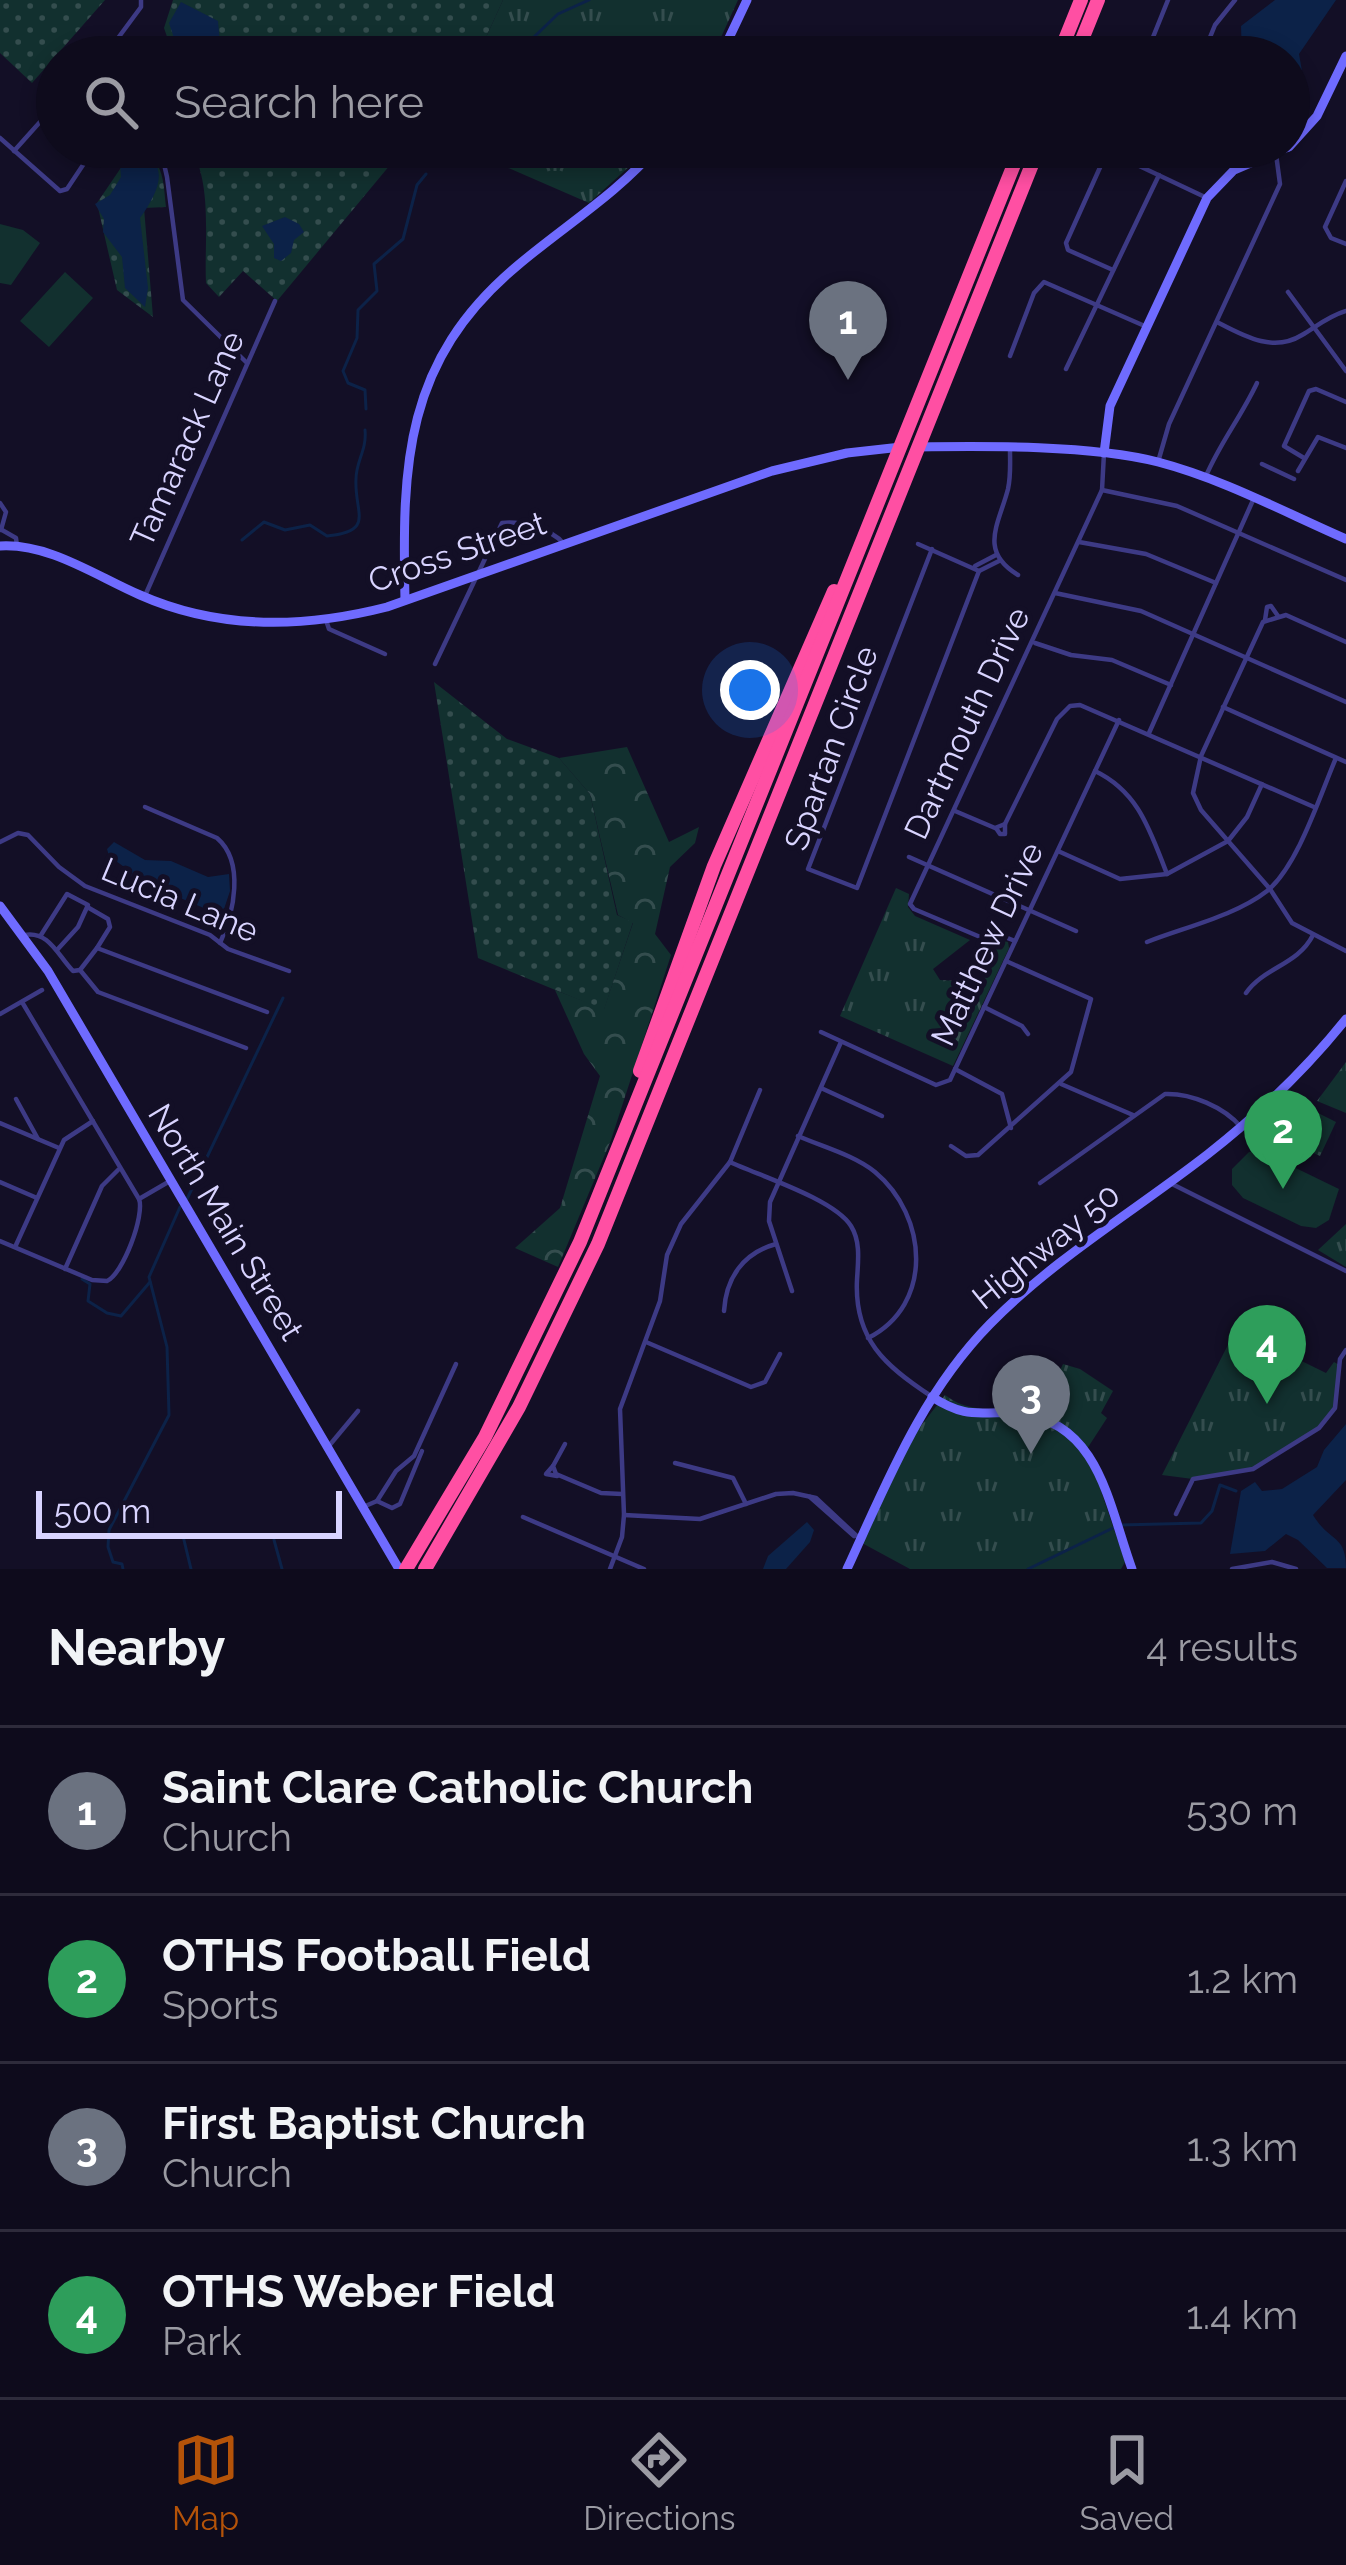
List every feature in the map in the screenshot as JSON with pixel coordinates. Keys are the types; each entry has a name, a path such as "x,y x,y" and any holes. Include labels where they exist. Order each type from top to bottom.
{"highway":[{"path":"1066,36 1081,0"},
{"path":"1083,36 1098,0"},
{"path":"400,1566 485,1437 567,1271 714,866 784,698 887,478 1013,168"},
{"path":"425,1569 519,1407 598,1244 1031,168"}],"main road":[{"path":"730,36 748,0"},
{"path":"1310,124 1346,56"},
{"path":"405,600 405,473 418,410 439,359 487,293 637,168"},
{"path":"1104,453 1109,406 1207,198 1239,168"},
{"name":"Cross Street","path":"0,546 45,552 144,598 213,618 261,623 326,620 405,600 772,471 847,453 932,446 1104,453 1158,462 1205,476 1346,539"},
{"name":"North Main Street","path":"0,907 24,934 400,1566"},
{"name":"Highway 50","path":"848,1569 901,1451 932,1397 973,1342 1061,1262 1241,1127 1344,1026"},
{"path":"932,1397 964,1413 1036,1416 1076,1438 1097,1469 1132,1569"}],"street":[{"path":"120,36 141,0"},
{"path":"1153,36 1168,0"},
{"path":"1211,36 1235,0"},
{"path":"14,151 36,126"},
{"path":"0,138 64,191 80,168"},
{"path":"165,168 182,300 247,363"},
{"path":"1100,168 1066,243 1068,250 1114,270"},
{"path":"1144,168 1207,198"},
{"path":"1158,462 1169,424 1280,184 1278,168"},
{"path":"1066,369 1159,175"},
{"path":"1346,181 1325,227 1326,233 1346,244"},
{"path":"1010,356 1041,282 1147,327"},
{"path":"1288,292 1346,371"},
{"name":"Tamarack Lane","path":"144,598 275,301"},
{"path":"1216,322 1253,339 1280,344 1346,311"},
{"path":"1205,476 1257,383"},
{"path":"1304,458 1284,446 1309,391 1316,389 1346,402"},
{"path":"1262,464 1296,475 1318,437 1346,448"},
{"path":"1010,449 1009,486 995,526 998,558 1018,575"},
{"name":"Dartmouth Drive","path":"1016,941 995,933 985,939 974,936 910,907 1102,490 1104,453"},
{"path":"1102,490 1163,501 1346,580"},
{"path":"1149,733 1254,498"},
{"path":"0,502 6,512 0,530 16,538 17,546"},
{"path":"435,664 505,521 557,536 563,544"},
{"path":"1079,542 1146,554 1216,584"},
{"path":"918,544 977,568 998,558"},
{"name":"Spartan Circle","path":"932,549 808,869 857,888 977,568"},
{"path":"1055,593 1141,611 1344,701 1346,688"},
{"path":"1346,642 1291,617 1265,620 1222,707 1193,781 1195,799 1270,889 1292,923 1346,951"},
{"path":"326,620 329,629 385,654"},
{"path":"1032,642 1071,655 1112,660 1171,685"},
{"path":"953,810 996,828 1005,824 1062,712 1080,705 1314,807"},
{"path":"1222,707 1346,762"},
{"name":"Matthew Drive","path":"841,1042 936,1085 950,1080 1119,720"},
{"path":"1147,943 1270,889 1289,862 1336,758"},
{"path":"1095,771 1112,779 1137,803 1167,874"},
{"path":"1058,851 1120,878 1167,874 1228,841 1247,818 1262,784"},
{"path":"145,807 225,845 235,875 220,943"},
{"name":"Lucia Lane","path":"0,842 18,833 28,835 76,881 210,935 228,950 289,971"},
{"path":"909,857 1076,931"},
{"path":"24,934 41,935 74,971 80,970 110,927 108,920 67,890 41,935"},
{"path":"50,899 57,907"},
{"path":"57,950 89,908"},
{"path":"43,916 49,922"},
{"path":"1246,993 1303,953 1313,934"},
{"path":"97,948 267,1012"},
{"path":"952,1146 966,1156 979,1155 1060,1084 1075,1060 1091,999 1006,961"},
{"path":"80,970 98,992 246,1048"},
{"path":"0,1014 42,990"},
{"path":"0,1241 102,1282 117,1276 143,1205 22,1001"},
{"path":"984,1007 1022,1026 1028,1034"},
{"path":"792,1291 768,1212 841,1042 821,1032"},
{"path":"955,1070 1002,1094 1011,1128"},
{"path":"1060,1084 1133,1115"},
{"path":"821,1088 882,1116"},
{"path":"610,1569 624,1515 620,1409 646,1342 676,1232 730,1162 760,1090"},
{"path":"1040,1183 1156,1098 1178,1094 1229,1114 1241,1127"},
{"path":"16,1099 38,1139"},
{"path":"15,1248 59,1148 93,1121"},
{"path":"0,1123 59,1148"},
{"path":"798,1136 876,1173 914,1231 918,1254 909,1297 893,1321 866,1339"},
{"path":"730,1162 828,1206 850,1226 859,1256 858,1314 866,1339 881,1360 932,1397"},
{"path":"65,1269 102,1186 121,1168"},
{"path":"139,1199 170,1181"},
{"path":"0,1182 37,1198"},
{"path":"1169,1183 1346,1271"},
{"path":"724,1311 732,1274 749,1257 776,1244"},
{"path":"646,1342 752,1387 765,1382 780,1354"},
{"path":"1176,1514 1191,1480 1253,1469 1326,1423 1337,1400 1340,1359 1346,1350"},
{"path":"363,1507 377,1501 396,1471 414,1456 456,1364"},
{"path":"328,1448 358,1411"},
{"path":"565,1444 553,1466 558,1475 601,1493 622,1494"},
{"path":"377,1501 392,1508 400,1504 422,1451"},
{"path":"675,1463 733,1478 746,1504"},
{"path":"624,1515 700,1519 776,1494 810,1497 823,1503 858,1538"},
{"path":"523,1516 644,1569"},
{"path":"1232,1569 1272,1562 1296,1569"}],"green space":[{"path":"0,0 105,0 73,36 36,36 32,83 0,53"},
{"path":"173,0 503,0 487,36 167,36 164,28"},
{"path":"503,0 738,0 722,36 487,36"},
{"path":"121,168 159,168 166,207 144,208 153,317 117,290 97,203"},
{"path":"199,168 388,168 277,301 243,271 219,297 206,283"},
{"path":"508,168 628,168 589,203"},
{"path":"0,224 23,230 40,243 11,285 0,283"},
{"path":"65,272 93,298 49,347 20,321"},
{"path":"434,682 507,739 559,758 590,794 617,915 633,922 604,1010 478,958"},
{"path":"627,747 669,842 699,827 695,843 670,867 655,934 671,955 611,1140 558,1267 515,1248 560,1208 600,1076 584,1054 555,990 604,1009 633,923 618,915 590,794 559,758"},
{"path":"896,888 909,894 908,907 915,916 970,940 933,969 940,980 957,981 987,961 991,939 1008,942 953,1066 840,1016"},
{"path":"1346,1062 1346,1113 1317,1101"},
{"path":"1294,1101 1336,1122 1320,1156 1277,1136"},
{"path":"1249,1152 1263,1152 1339,1189 1329,1220 1316,1228 1301,1226 1243,1198 1232,1185 1232,1169"},
{"path":"1346,1224 1346,1267 1318,1250"},
{"path":"1236,1329 1326,1373 1334,1362 1339,1365 1337,1400 1326,1423 1253,1469 1193,1479 1162,1475"},
{"path":"1063,1364 1080,1369 1113,1391 1101,1413 1107,1418 1083,1455 1096,1476 1125,1562 1121,1569 910,1569 862,1543 909,1441 945,1395 977,1408 1036,1410 1046,1384 1053,1384"}],"water":[{"path":"1275,0 1336,0 1310,38 1241,36 1241,26"},
{"path":"181,2 218,21 219,36 173,36 169,23"},
{"path":"120,168 158,169 157,188 140,218 148,288 145,307 125,288 122,257 103,232 104,219 95,204 110,195 121,177"},
{"path":"285,217 304,232 281,261 274,258 274,244 262,226"},
{"path":"114,842 145,860 171,861 208,877 229,874 230,891 223,912 129,876 109,856 107,849"},
{"path":"1346,1424 1346,1480 1313,1515 1340,1544 1346,1568 1327,1568 1286,1534 1265,1551 1230,1554 1241,1491 1255,1482 1262,1491 1282,1489 1317,1467 1324,1450"},
{"path":"807,1522 814,1530 810,1542 786,1569 763,1569 768,1556"}],"waterway":[{"path":"535,36 558,14 589,0"},
{"path":"366,409 365,390 348,383 343,371 357,338 358,310 377,291 374,264 403,239 417,185 426,174"},
{"path":"242,540 264,522 285,530 310,525 327,536 352,530 359,518 356,479 365,430"},
{"path":"187,1199 283,998"},
{"path":"123,1569 113,1562 109,1530 169,1415 167,1347 149,1277 180,1207"},
{"path":"82,1279 90,1284 88,1301 121,1316 150,1282"},
{"path":"1120,1525 1201,1523 1212,1511 1220,1485 1236,1491"},
{"path":"1028,1569 1113,1528"},
{"path":"183,1536 191,1569"},
{"path":"274,1540 282,1569"}],"place":[{"name":"Saint Clare Catholic Church","path":"848,380"},
{"name":"OTHS Football Field","path":"1283,1189"},
{"name":"OTHS Weber Field","path":"1267,1404"},
{"name":"First Baptist Church","path":"1031,1454"}]}
